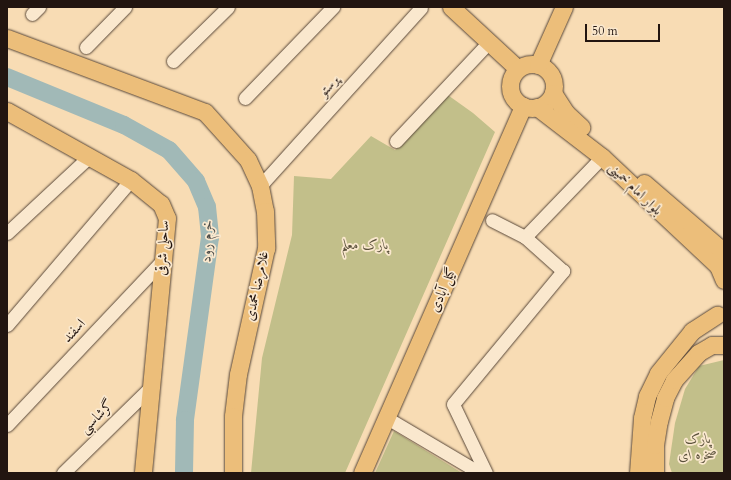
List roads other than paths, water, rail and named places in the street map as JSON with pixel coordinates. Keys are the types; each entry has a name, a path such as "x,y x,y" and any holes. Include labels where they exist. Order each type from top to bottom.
{"main road":[{"path":"538,65 564,7"},
{"path":"455,8 518,69"},
{"name":"غلامرضا محمدی","path":"7,38 205,112 248,160 260,186 265,210 266,248 238,374 233,416 232,473"},
{"path":"538,65 549,72 554,86 553,93 544,104 530,106 517,102 510,89 513,75 518,69 524,66 538,65"},
{"name":"بلوار امام خمینی","path":"553,93 566,113 724,252"},
{"name":"بلوار امام خمینی","path":"530,106 602,157 718,266 724,280"},
{"name":"گیل آبادی","path":"362,473 530,106"},
{"name":"ساحلی شرقی","path":"7,111 131,180 161,204 167,218 153,385 143,473"},
{"path":"720,310 716,328 724,340"},
{"path":"638,473 642,418 647,396 658,373 692,331 720,310"},
{"path":"655,473 655,445 659,421 665,398 674,380 698,353 712,345 724,345"}],"street":[{"path":"86,47 125,7"},
{"path":"173,61 228,7"},
{"path":"245,98 333,7"},
{"name":"پرستو","path":"260,186 421,8"},
{"path":"396,141 489,42"},
{"path":"7,232 90,156"},
{"path":"525,238 602,157"},
{"path":"7,325 131,180"},
{"path":"486,473 453,404 563,271 525,238 492,220"},
{"name":"اسفند","path":"7,425 164,259"},
{"name":"گرشاسبی","path":"63,473 153,385"},
{"path":"388,418 480,473"}],"waterway":[{"name":"خرم رود","path":"7,77 124,125 169,150 196,181 207,207 210,237 185,420 184,473"}],"park label":[{"name":"پارک معلم","path":"365,245"},
{"name":"پارک صخره ای","path":"698,448"}]}
